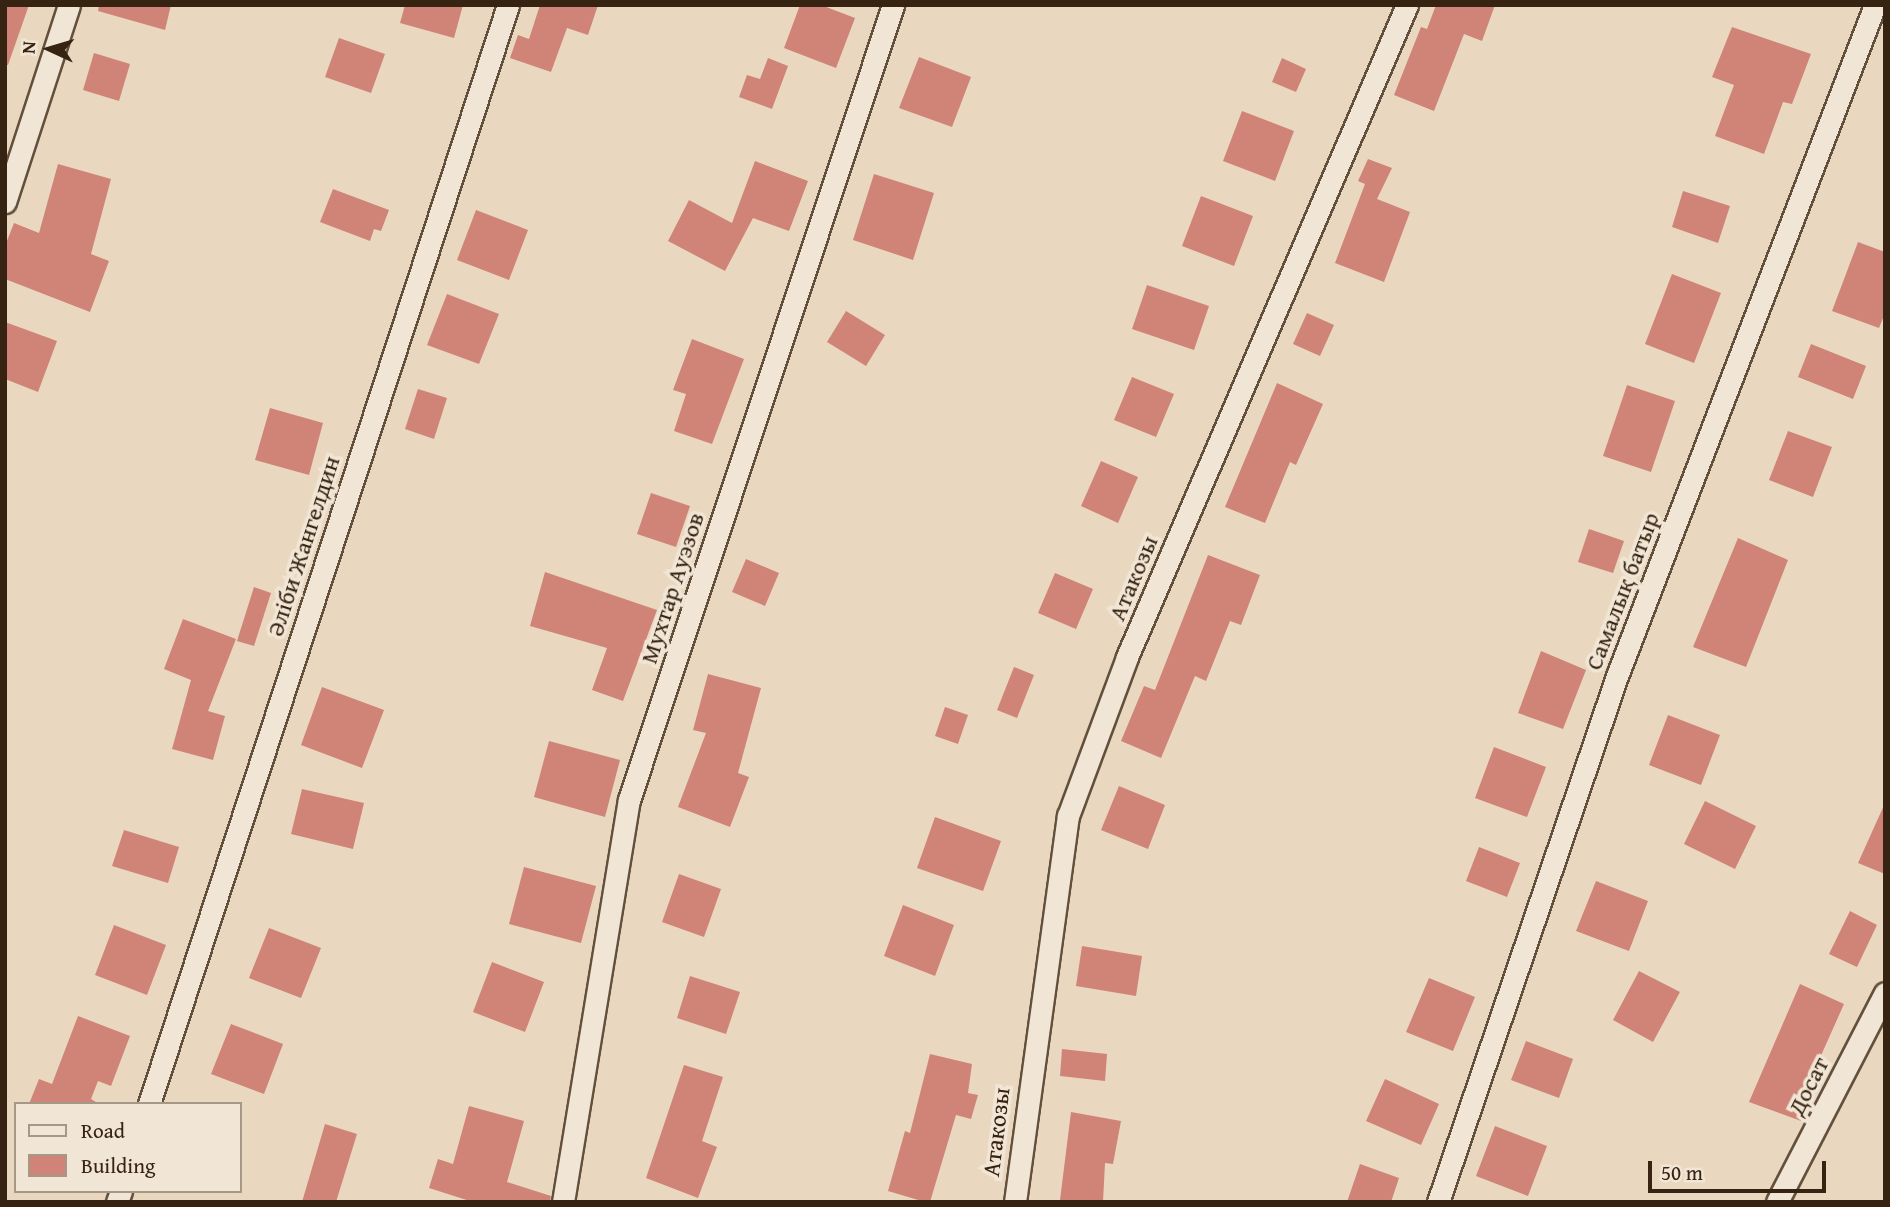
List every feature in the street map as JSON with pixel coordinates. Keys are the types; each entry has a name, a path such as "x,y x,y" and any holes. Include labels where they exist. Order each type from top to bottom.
{"street":[{"path":"5,202 69,5"},
{"name":"Әліби Жангелдин","path":"150,1102 508,5"},
{"name":"Мухтар Ауэзов","path":"563,1202 629,800 893,5"},
{"name":"Атакозы","path":"1015,1202 1068,816 1128,657 1407,5"},
{"name":"Самалық батыр","path":"1438,1202 1618,676 1875,5"},
{"name":"Досат","path":"1777,1202 1885,993"}],"building":[{"path":"5,5 29,5 8,65 5,65"},
{"path":"99,5 171,5 165,30 98,11"},
{"path":"405,5 463,5 454,38 400,23"},
{"path":"540,5 598,5 588,35 567,28 551,72 510,58 518,35 529,39"},
{"path":"800,5 821,5 855,18 836,68 784,48"},
{"path":"1436,5 1495,5 1482,41 1464,34 1434,111 1394,95 1421,27 1427,29"},
{"path":"1732,27 1811,54 1792,104 1783,102 1764,154 1715,136 1734,85 1712,77"},
{"path":"339,38 385,54 371,93 325,77"},
{"path":"94,53 130,64 119,101 83,90"},
{"path":"919,57 971,77 952,127 899,108"},
{"path":"768,58 788,66 772,109 739,97 747,75 760,79"},
{"path":"1282,58 1306,69 1296,92 1272,82"},
{"path":"1242,111 1294,131 1275,181 1223,161"},
{"path":"1368,159 1392,168 1377,199 1410,212 1384,282 1335,263 1365,184 1358,181"},
{"path":"755,161 808,181 789,231 753,218 725,271 668,241 689,200 732,223"},
{"path":"58,164 111,179 91,254 109,261 90,312 5,279 5,246 14,223 39,233"},
{"path":"874,174 934,193 913,260 853,240"},
{"path":"333,189 389,210 381,231 374,229 370,241 320,222"},
{"path":"1683,191 1730,206 1718,243 1672,227"},
{"path":"1201,196 1253,216 1234,266 1182,246"},
{"path":"476,210 528,230 509,280 457,260"},
{"path":"1858,242 1885,252 1885,313 1879,328 1832,311"},
{"path":"1672,274 1721,293 1694,363 1645,344"},
{"path":"1147,285 1209,306 1194,350 1132,329"},
{"path":"447,294 499,314 479,364 427,345"},
{"path":"846,311 885,335 866,366 827,342"},
{"path":"1307,313 1334,325 1320,356 1293,344"},
{"path":"5,322 57,341 38,392 5,379"},
{"path":"692,339 744,359 712,444 674,431 686,394 673,390"},
{"path":"1811,344 1866,366 1853,399 1798,377"},
{"path":"1132,377 1174,394 1156,437 1114,420"},
{"path":"1277,383 1323,404 1296,465 1290,462 1265,523 1225,507"},
{"path":"1627,385 1675,401 1651,472 1603,456"},
{"path":"418,389 447,398 434,439 405,429"},
{"path":"270,408 323,423 309,475 255,460"},
{"path":"1788,431 1832,447 1813,497 1769,480"},
{"path":"1101,461 1138,477 1118,523 1081,506"},
{"path":"651,493 690,506 676,547 637,534"},
{"path":"1589,529 1624,541 1613,573 1578,562"},
{"path":"1738,538 1788,560 1746,667 1693,647"},
{"path":"1208,555 1260,575 1241,625 1230,621 1206,681 1195,676 1161,758 1121,741 1144,686 1155,690"},
{"path":"746,559 779,573 765,606 732,592"},
{"path":"545,572 657,610 623,701 592,690 607,648 530,626"},
{"path":"1055,573 1093,589 1076,629 1038,613"},
{"path":"254,587 271,593 254,646 237,641"},
{"path":"183,619 236,639 208,711 225,716 213,760 172,749 191,680 164,669"},
{"path":"1541,651 1586,670 1563,729 1518,713"},
{"path":"1014,667 1034,675 1017,718 997,710"},
{"path":"708,674 761,688 738,773 749,777 730,827 678,807 706,733 693,730"},
{"path":"322,687 384,710 362,768 301,745"},
{"path":"945,707 968,715 958,744 935,736"},
{"path":"1668,715 1720,735 1701,785 1649,765"},
{"path":"549,741 620,760 605,817 534,797"},
{"path":"1494,747 1546,767 1527,817 1475,798"},
{"path":"1119,786 1165,805 1148,849 1101,830"},
{"path":"302,789 364,803 353,849 291,834"},
{"path":"1705,801 1756,826 1735,869 1684,844"},
{"path":"1885,803 1885,874 1858,863"},
{"path":"935,817 1001,841 983,891 917,868"},
{"path":"124,830 179,847 168,883 112,866"},
{"path":"1479,847 1520,863 1507,897 1466,881"},
{"path":"524,867 596,886 581,943 509,924"},
{"path":"679,874 721,889 704,937 662,922"},
{"path":"1596,881 1648,901 1629,951 1576,931"},
{"path":"903,905 954,925 935,976 884,956"},
{"path":"1850,911 1877,925 1857,967 1829,954"},
{"path":"114,925 166,945 147,995 95,975"},
{"path":"269,928 321,948 301,998 249,978"},
{"path":"1082,946 1142,956 1136,996 1076,986"},
{"path":"492,962 544,982 525,1032 473,1012"},
{"path":"1639,971 1680,992 1653,1042 1613,1020"},
{"path":"690,976 740,992 726,1034 677,1018"},
{"path":"1429,978 1475,997 1453,1051 1406,1032"},
{"path":"1800,984 1844,1004 1815,1069 1820,1071 1801,1121 1749,1102"},
{"path":"78,1016 130,1036 111,1086 98,1081 91,1099 96,1102 30,1102 39,1079 52,1084"},
{"path":"231,1024 283,1044 264,1094 211,1074"},
{"path":"1526,1041 1573,1059 1559,1098 1511,1080"},
{"path":"1062,1049 1107,1054 1105,1081 1060,1076"},
{"path":"930,1054 972,1064 968,1093 978,1095 971,1119 956,1115 930,1202 925,1202 888,1191 905,1131 910,1133"},
{"path":"684,1065 723,1077 702,1141 717,1147 698,1198 646,1178"},
{"path":"1385,1079 1439,1104 1421,1145 1366,1121"},
{"path":"469,1106 524,1121 507,1182 551,1196 550,1202 473,1202 429,1188 438,1159 453,1164"},
{"path":"1071,1112 1121,1121 1113,1164 1105,1163 1103,1202 1060,1200"},
{"path":"325,1124 357,1134 336,1202 302,1202"},
{"path":"1495,1126 1547,1146 1528,1196 1476,1176"},
{"path":"1360,1164 1399,1178 1391,1202 1347,1202"}]}
